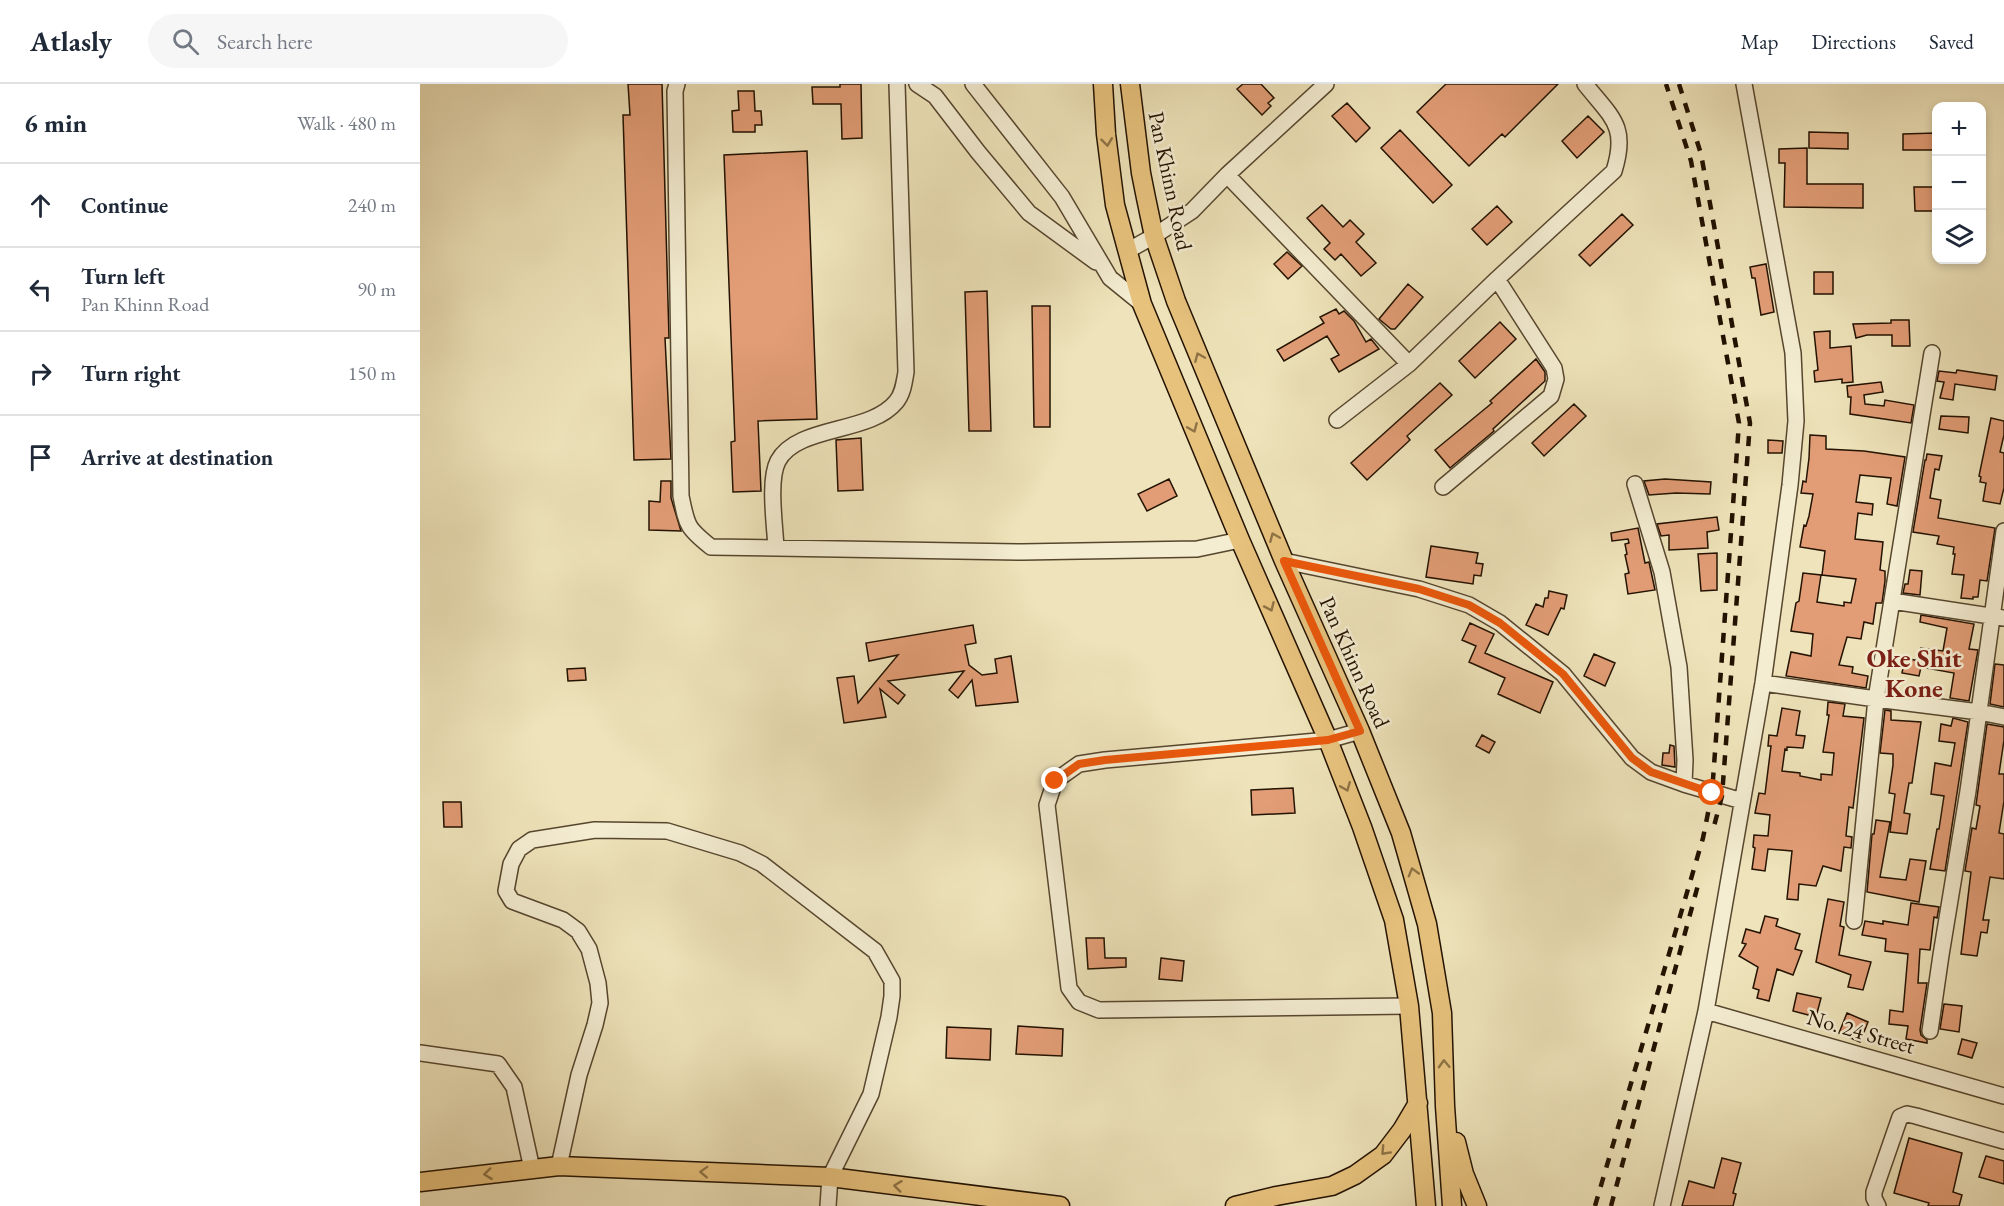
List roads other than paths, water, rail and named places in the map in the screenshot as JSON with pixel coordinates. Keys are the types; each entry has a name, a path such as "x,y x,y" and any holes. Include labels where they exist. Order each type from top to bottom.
{"main road":[{"path":"1103,84 1106,134 1115,205 1142,304 1240,540 1328,740 1362,827 1394,920 1409,1006 1426,1206"},
{"name":"Pan Khinn Road","path":"1130,84 1140,173 1155,237 1176,301 1284,561 1360,731 1401,833 1427,924 1442,1013 1445,1106 1452,1206"},
{"path":"1235,1206 1332,1186 1355,1175 1383,1155 1402,1130 1418,1103"},
{"path":"1445,1106 1464,1174 1477,1206"},
{"path":"420,1182 559,1166 830,1177 1060,1206"}],"street":[{"path":"677,84 675,103 681,496 692,532 711,547 1022,552 1186,550 1240,540"},
{"path":"776,548 773,479 778,461 791,445 881,414 895,403 903,389 906,372 897,84"},
{"path":"916,84 934,96 1029,213 1101,266"},
{"path":"973,84 1062,197 1110,278 1142,304"},
{"path":"1127,251 1155,237 1192,211 1227,175 1326,84"},
{"path":"1337,420 1409,364 1614,171 1620,151 1620,136 1613,120 1586,84"},
{"path":"1662,1206 1706,1011 1742,801 1762,683 1790,485 1796,421 1793,353 1744,84"},
{"path":"1227,175 1409,364"},
{"path":"1443,487 1551,396 1554,387 1556,379 1554,368 1497,279"},
{"path":"1854,921 1876,699 1932,353"},
{"path":"1635,483 1662,572 1679,667 1685,760 1684,784"},
{"path":"1930,1031 1978,712 1997,617 2004,531"},
{"path":"1284,561 1419,589 1469,605 1500,623 1563,674 1632,758 1651,772 1742,801"},
{"path":"1892,601 1997,617"},
{"path":"1762,683 2004,717"},
{"path":"1360,731 1328,740 1079,764 1055,781 1047,805 1069,988 1079,1002 1099,1010 1409,1006"},
{"path":"559,1166 579,1075 600,1002 598,983 589,949 578,931 563,920 509,898 506,891 511,864 519,849 532,840 595,830 667,831 740,853 762,864 875,951 892,981 889,1017 872,1094 830,1177 828,1206"},
{"name":"No. 24 Street","path":"1706,1011 2004,1096"},
{"path":"420,1053 498,1064 514,1087 532,1169"},
{"path":"1878,1206 1874,1192 1900,1117 1907,1114 1916,1116 2004,1141"}],"railway":[{"path":"1595,1206 1703,838 1712,793 1739,423 1691,161 1666,84"},
{"path":"1679,84 1701,154 1750,423 1722,796 1713,830"},
{"path":"1611,1206 1698,885"}],"district":[{"name":"Oke Shit Kone","path":"1914,673"}]}
